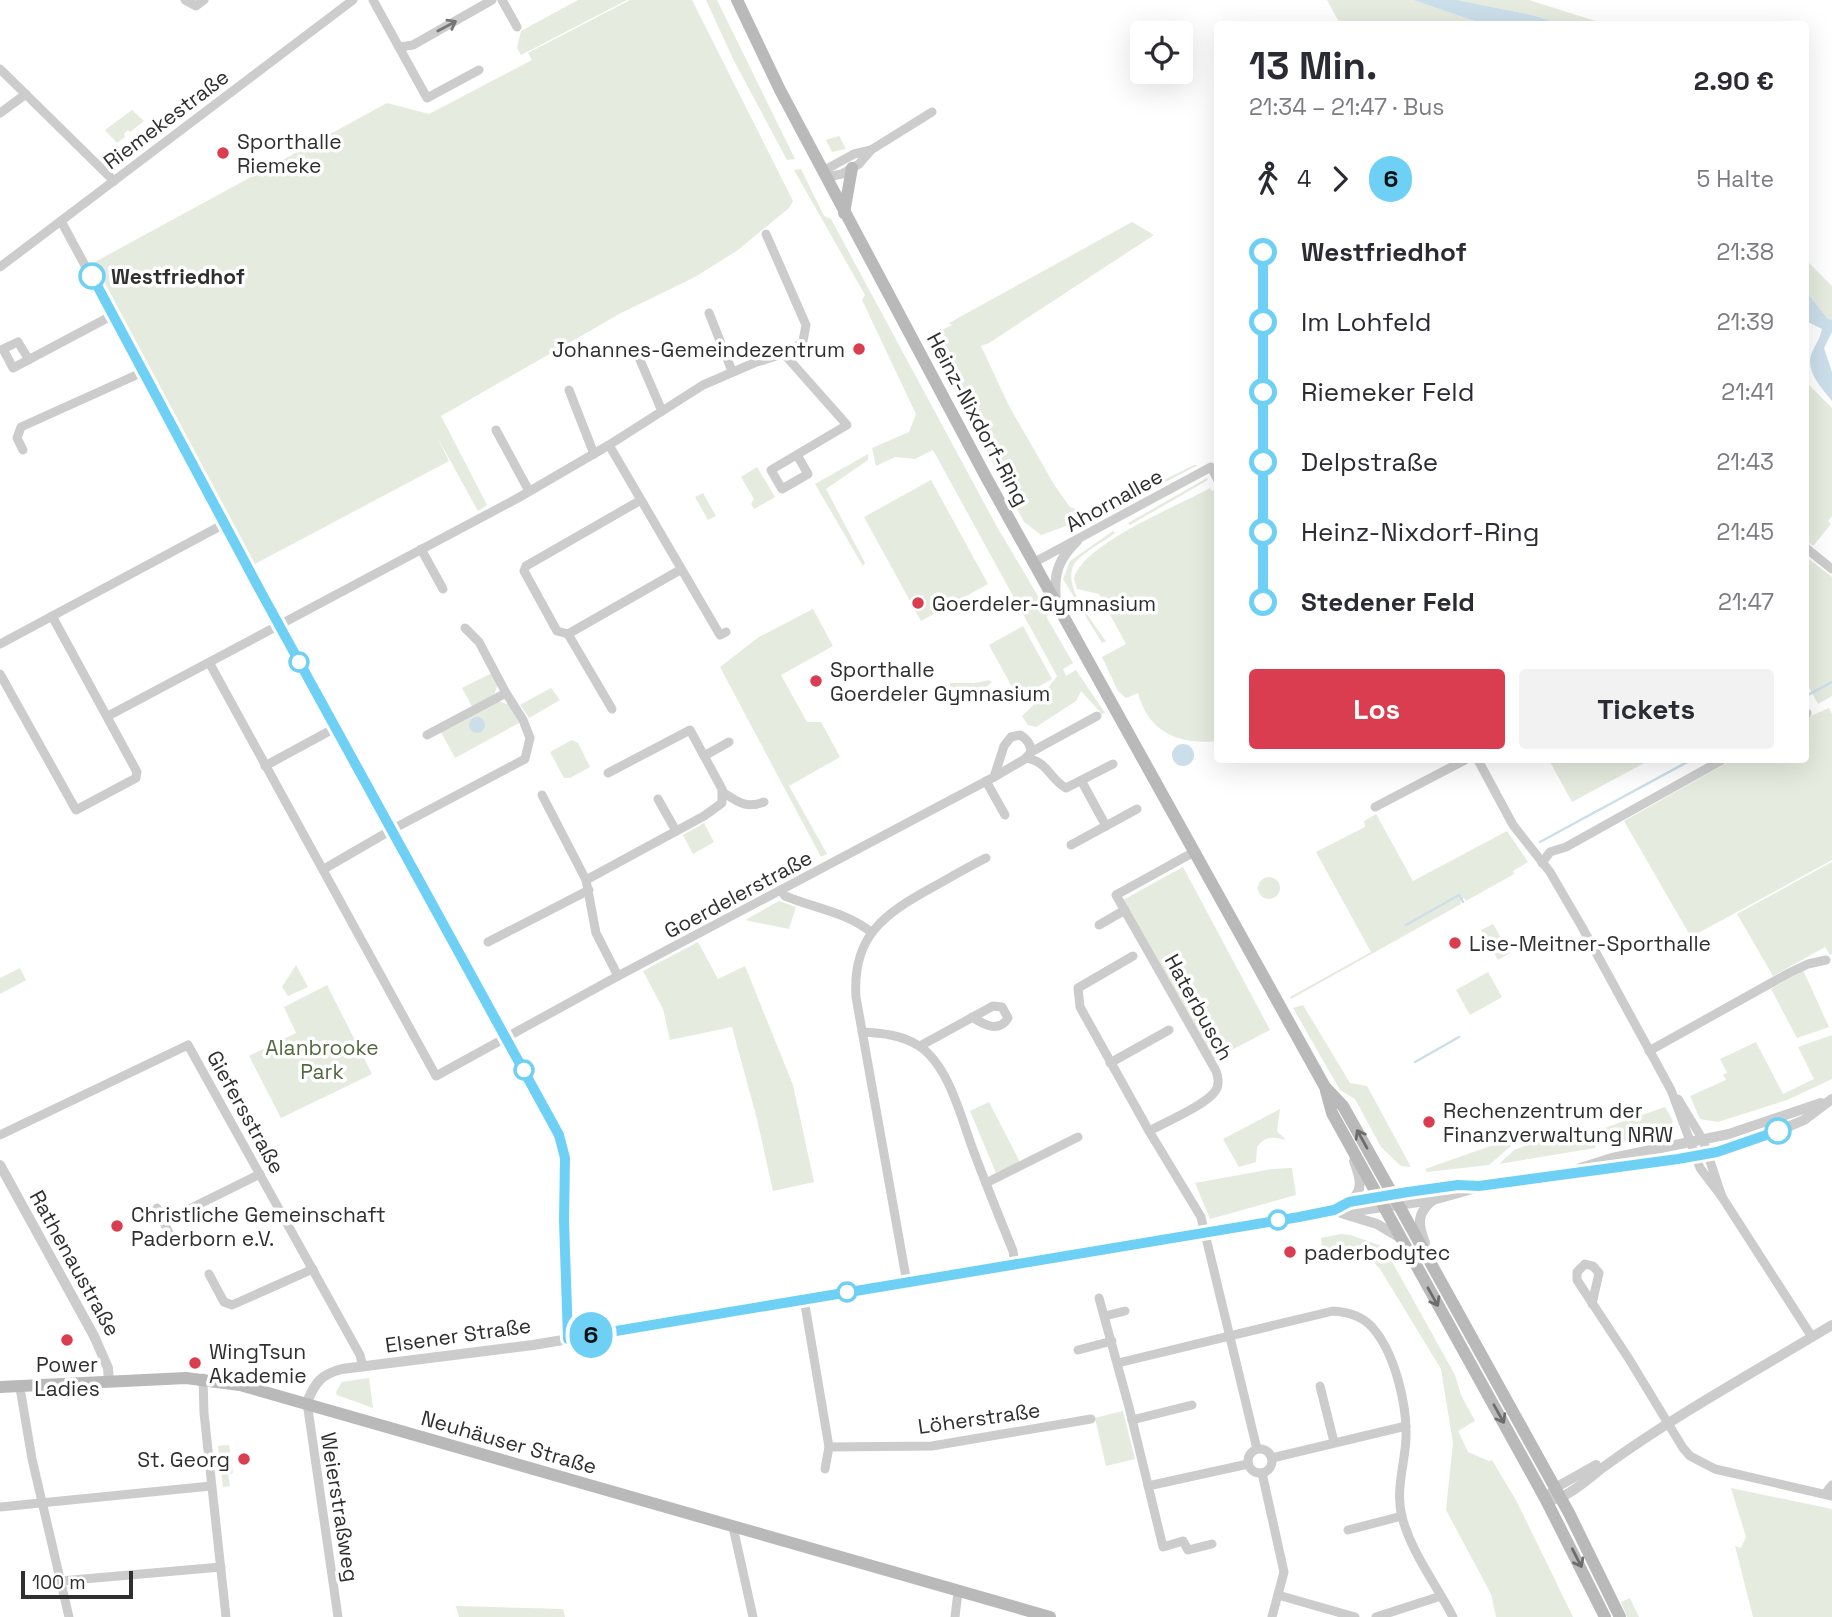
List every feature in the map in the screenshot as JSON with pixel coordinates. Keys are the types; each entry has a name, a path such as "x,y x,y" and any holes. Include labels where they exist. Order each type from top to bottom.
{"main road":[{"name":"Heinz-Nixdorf-Ring","path":"737,0 844,213 1033,563 1325,1087 1345,1109 1396,1200 1558,1493 1619,1617"},
{"path":"844,213 852,168"},
{"name":"Heinz-Nixdorf-Ring","path":"1325,1087 1332,1114 1546,1500 1605,1617"},
{"name":"Neuhäuser Straße","path":"0,1387 203,1378 240,1385 307,1402 358,1419 1050,1617"}],"street":[{"path":"185,0 196,6 204,0"},
{"name":"Riemekestraße","path":"1,265 114,181 339,4 353,0"},
{"path":"373,0 427,98 479,70"},
{"path":"399,47 413,45 492,0"},
{"path":"502,0 517,27"},
{"path":"0,69 114,181"},
{"path":"0,113 26,94"},
{"path":"823,171 832,176 842,174 859,164 871,150 932,112"},
{"path":"823,171 854,154 871,150"},
{"path":"61,221 335,728 393,829 438,923 559,1135 564,1148 568,1339"},
{"path":"108,716 205,664 210,664 279,624 529,491 609,445 695,389 732,371 785,355 803,341 806,326 766,234"},
{"path":"709,313 732,371"},
{"path":"29,360 113,315"},
{"path":"637,352 662,411"},
{"path":"785,355 846,425 797,456"},
{"path":"23,450 17,438 21,427 143,372"},
{"path":"569,390 594,454"},
{"path":"496,430 529,491"},
{"path":"609,445 720,635 726,632"},
{"name":"Ahornallee","path":"1033,563 1214,467"},
{"path":"612,709 568,634 557,631 524,571 526,566 641,500"},
{"path":"0,644 224,524"},
{"path":"1056,602 1054,583 1059,562 1077,541"},
{"path":"421,549 443,589"},
{"path":"1809,550 1832,569"},
{"path":"568,634 681,570"},
{"path":"0,674 76,810 138,776 52,616"},
{"path":"210,664 324,869 393,829 525,760 530,738 523,720 479,642 465,628"},
{"path":"427,735 506,693"},
{"name":"Goerdelerstraße","path":"324,869 436,1076 618,976 990,779 1097,716"},
{"path":"265,766 335,728"},
{"path":"608,773 690,730 724,793 744,805 764,802"},
{"path":"1005,815 990,779 1004,746 1011,737 1020,735 1026,738 1030,743 1028,755 1041,763 1063,787 1069,788 1113,764"},
{"path":"705,756 729,742"},
{"path":"1375,807 1459,763"},
{"path":"1480,763 1513,825 1544,860 1671,1090 1683,1118 1694,1156 1709,1182 1722,1197 1812,1337"},
{"path":"1544,860 1717,763"},
{"path":"1082,782 1107,826"},
{"path":"586,880 717,808 722,803 724,793"},
{"path":"542,795 586,880 596,933 618,976"},
{"path":"658,799 676,831"},
{"path":"1071,845 1138,809"},
{"path":"1099,925 1125,911 1116,895 1194,852"},
{"path":"907,1283 862,1032 855,982 858,957 871,932 893,910 985,858"},
{"path":"488,942 589,890"},
{"path":"781,891 785,896 861,924 871,932"},
{"name":"Haterbusch","path":"1125,911 1218,1078 1217,1087 1209,1098 1149,1131"},
{"name":"Haterbusch","path":"1133,956 1078,988 1080,1007 1178,1182 1184,1185 1201,1217 1257,1449"},
{"path":"1649,1051 1789,973 1808,964 1826,960"},
{"path":"920,1046 972,1017"},
{"name":"Haterbusch","path":"1110,1063 1169,1030"},
{"path":"862,1032 887,1033 920,1046 942,1071 1013,1251 1015,1265"},
{"name":"Giefersstraße","path":"0,1135 188,1045 362,1359 363,1367"},
{"path":"1671,1090 1685,1106 1703,1140 1722,1197"},
{"path":"1396,1200 1458,1185 1479,1186 1613,1169 1708,1153 1804,1120 1831,1099"},
{"path":"1555,1175 1612,1158 1690,1143 1755,1126 1831,1099"},
{"path":"986,1183 1078,1138"},
{"path":"1349,1202 1356,1196 1361,1183 1353,1151"},
{"name":"Rathenaustraße","path":"0,1165 94,1336 108,1368 109,1382"},
{"path":"163,1222 260,1174"},
{"path":"1396,1200 1433,1200 1458,1195 1479,1186"},
{"name":"Elsener Straße","path":"307,1402 315,1385 329,1372 568,1339 1396,1200"},
{"path":"1425,1253 1419,1217 1433,1200"},
{"name":"Elsener Straße","path":"1337,1212 1349,1202 1381,1202"},
{"path":"157,1208 169,1233"},
{"path":"1337,1212 1368,1220 1402,1239"},
{"path":"209,1274 224,1302 232,1305 313,1269"},
{"path":"1099,1298 1118,1363 1163,1546 1184,1541 1188,1550 1212,1545"},
{"path":"804,1299 829,1447 825,1469"},
{"path":"1592,1304 1687,1454 1701,1464 1724,1472 1828,1495 1832,1485"},
{"path":"1105,1316 1125,1311"},
{"path":"1118,1363 1333,1311 1348,1312 1371,1326 1388,1356 1400,1388 1406,1426 1400,1486 1402,1516 1414,1548 1454,1617"},
{"path":"1546,1500 1603,1460 1624,1452 1762,1365 1832,1325"},
{"path":"1077,1350 1112,1341"},
{"path":"203,1378 211,1486 226,1617"},
{"path":"1320,1386 1334,1442"},
{"path":"20,1388 42,1503 69,1617"},
{"name":"Weierstraßweg","path":"307,1402 338,1617"},
{"path":"1132,1420 1192,1405"},
{"name":"Löherstraße","path":"829,1447 932,1446 1091,1419"},
{"path":"1272,1458 1406,1426"},
{"path":"1257,1449 1265,1450 1272,1458 1269,1469 1262,1473 1252,1470 1248,1464 1251,1453 1257,1449"},
{"path":"1148,1486 1248,1464"},
{"path":"1262,1473 1284,1572 1272,1617"},
{"path":"0,1507 211,1486"},
{"path":"1348,1530 1402,1516"},
{"path":"733,1527 753,1617"},
{"path":"61,1581 221,1567"},
{"path":"955,1617 958,1592"},
{"path":"1278,1595 1355,1617"},
{"path":"1376,1617 1441,1595"}],"green space":[{"path":"578,0 627,0 521,55 517,48 521,31"},
{"name":"Westfriedhof","path":"630,0 692,0 793,201 789,208 738,250 695,277 621,313 441,416 487,505 478,511 436,435 449,461 253,565 93,263 387,103 429,114 532,60 528,53"},
{"path":"706,0 717,0 795,159 787,160 733,59"},
{"path":"1327,0 1413,0 1474,21 1338,21"},
{"path":"1457,0 1529,0 1596,21 1551,21"},
{"path":"132,110 144,121 130,132 128,130 124,134 125,137 117,143 105,130"},
{"path":"839,136 846,149 832,152 826,140"},
{"path":"801,169 824,216 831,219 996,525 1048,613 1047,618 1073,663 1063,669 1066,676 1076,670 1105,713 1102,714 1081,691 1076,701 1036,727 1028,725 1022,716 1040,699 1057,676 933,450 915,459 895,457 876,466 872,448 909,432 916,414 862,300 865,295 794,170"},
{"path":"1132,222 1154,235 981,346 1009,406 1070,507 1086,513 1102,513 1041,535 1024,522 927,337"},
{"path":"1809,263 1832,286 1832,320 1827,318 1809,295"},
{"path":"1809,385 1832,408 1832,516 1828,521 1831,524 1813,546 1809,543"},
{"path":"868,454 868,460 826,489 865,563 863,566 815,484"},
{"path":"1198,465 1116,508 1111,506"},
{"path":"757,467 775,497 754,509 751,504 754,499 741,477"},
{"path":"1207,478 1208,480 1130,525 1128,523"},
{"path":"931,480 988,584 921,621 864,517"},
{"path":"1210,488 1214,490 1214,741 1191,741 1168,734 1150,718 1138,693 1126,698 1118,691 1102,657 1126,644 1099,594 1077,589 1074,578 1081,565 1095,552 1156,515"},
{"path":"703,493 716,516 708,520 695,497"},
{"path":"1113,531 1115,533 1078,559 1072,572 1075,593 1106,641 1102,643 1063,579 1070,561"},
{"path":"1809,559 1832,577 1832,696 1818,704 1809,688"},
{"path":"813,609 833,646 781,675 807,722 821,722 840,757 789,786 827,854 821,857 720,667 759,637"},
{"path":"1023,626 1052,679 1018,698 989,645"},
{"path":"492,673 498,684 494,695 472,706 462,688"},
{"path":"992,682 977,691 967,692 950,687 950,683"},
{"path":"551,688 560,700 529,718 520,705"},
{"path":"498,701 510,705 519,723 455,758 441,732"},
{"path":"1829,708 1832,714 1832,860 1691,937 1624,821 1727,763 1809,763 1809,717"},
{"path":"572,740 578,743 590,767 570,778 564,778 550,752"},
{"path":"1551,763 1644,763 1572,802"},
{"path":"1376,814 1413,881 1507,831 1528,862 1513,871 1514,874 1466,901 1464,898 1460,901 1461,904 1291,999 1290,997 1371,952 1316,852 1365,827 1364,821"},
{"path":"704,823 714,842 693,854 683,835"},
{"path":"1832,862 1832,954 1830,955 1825,947 1773,976 1737,914"},
{"path":"1183,867 1270,1030 1212,1060 1123,900"},
{"path":"1265,877 1273,877 1280,884 1280,892 1273,899 1265,899 1258,892 1258,884"},
{"path":"779,901 796,907 789,929 745,920"},
{"path":"1493,924 1510,953 1498,960 1481,930"},
{"path":"698,942 718,979 745,966 793,1085 814,1182 773,1191 732,1027 670,1040 663,1009 643,971"},
{"path":"296,965 308,987 288,996 282,987"},
{"path":"20,968 26,980 0,994 0,978"},
{"path":"1803,970 1829,1027 1797,1038 1771,989"},
{"path":"1488,972 1502,997 1470,1015 1456,990"},
{"name":"Alanbrooke Park","path":"327,985 372,1074 281,1118 249,1056 296,1033 284,1007"},
{"path":"1303,1005 1350,1083 1367,1086 1411,1167 1401,1166 1381,1147 1355,1099 1340,1090 1293,1008"},
{"path":"1832,1035 1832,1079 1787,1100 1718,1122 1700,1119 1690,1096 1726,1080 1723,1075 1727,1073 1720,1059 1756,1042 1783,1094 1814,1079 1798,1047"},
{"path":"989,1102 1020,1162 996,1173 970,1111"},
{"path":"1665,1107 1673,1121 1668,1133 1607,1145 1600,1141 1599,1130"},
{"path":"1280,1109 1277,1131 1286,1140 1264,1140 1257,1147 1256,1162 1239,1167 1223,1139"},
{"path":"1581,1125 1596,1144 1595,1148 1499,1164 1514,1150"},
{"path":"1505,1141 1511,1146 1489,1165 1427,1172 1425,1169"},
{"path":"1292,1168 1296,1195 1210,1219 1195,1183 1272,1169"},
{"path":"1341,1234 1382,1246 1390,1258 1455,1375 1461,1395 1475,1421 1458,1431 1468,1452 1492,1460 1517,1502 1573,1617 1496,1617 1491,1594 1446,1510 1453,1443 1441,1369 1380,1269 1373,1262 1354,1250 1322,1250 1321,1238"},
{"path":"369,1378 373,1408 337,1395 342,1382"},
{"path":"1123,1411 1135,1459 1106,1466 1095,1418"},
{"path":"229,1445 233,1473 228,1474 230,1486 223,1487 218,1446"},
{"path":"1731,1488 1832,1509 1832,1617 1753,1617 1735,1546 1741,1548 1746,1537"},
{"path":"1630,1598 1639,1617 1627,1617 1621,1602"},
{"path":"456,1606 563,1609 565,1617 459,1617"}],"water":[{"path":"1413,0 1457,0 1551,21 1474,21"},
{"path":"1809,295 1827,318 1832,320 1832,332 1824,348 1832,372 1832,401 1819,384 1810,364 1810,357 1822,329 1809,322"},
{"path":"477,717 483,719 483,731 477,733 471,731 469,725 471,719"},
{"path":"1183,744 1193,751 1194,755 1187,765 1183,766 1173,759 1172,755 1179,745"}],"waterway":[{"path":"1809,694 1832,682"},
{"path":"1540,842 1685,763"},
{"path":"1406,925 1459,895 1463,902"},
{"path":"1415,1062 1459,1037"}],"bus line":[{"name":"6","path":"92,276 319,699 393,829 559,1135 565,1158 568,1339 1192,1236 1334,1210 1349,1202 1378,1197 1678,1159 1717,1152 1778,1131"}],"place":[{"name":"Sporthalle Riemeke","path":"223,153"},
{"name":"Westfriedhof","path":"92,276"},
{"name":"Johannes-Gemeindezentrum","path":"859,349"},
{"name":"Goerdeler-Gymnasium","path":"918,603"},
{"name":"Sporthalle Goerdeler Gymnasium","path":"816,681"},
{"name":"Lise-Meitner-Sporthalle","path":"1455,943"},
{"name":"Rechenzentrum der Finanzverwaltung NRW","path":"1429,1122"},
{"name":"Christliche Gemeinschaft Paderborn e.V.","path":"117,1226"},
{"name":"paderbodytec","path":"1290,1252"},
{"name":"Power Ladies","path":"67,1340"},
{"name":"WingTsun Akademie","path":"195,1363"},
{"name":"St. Georg","path":"244,1459"}]}
